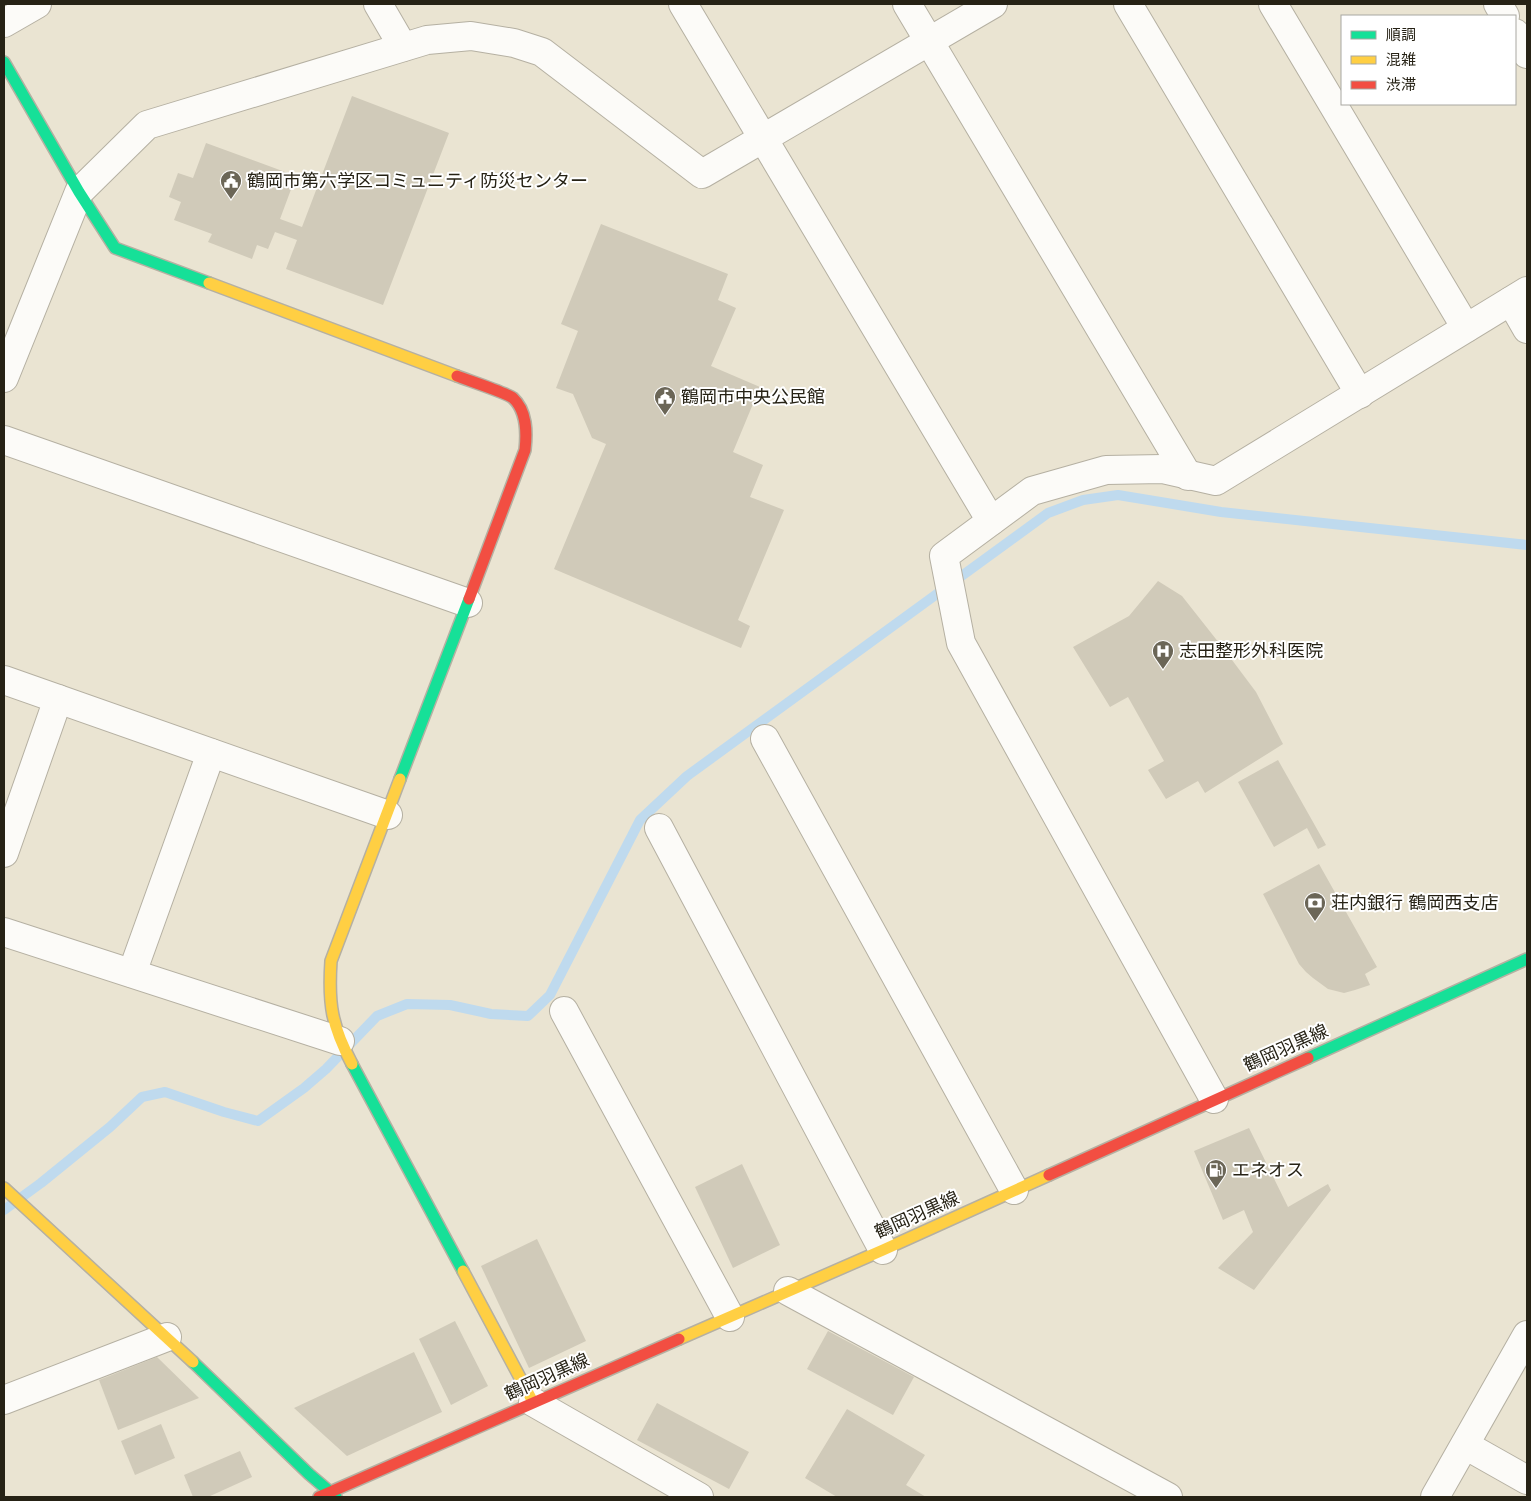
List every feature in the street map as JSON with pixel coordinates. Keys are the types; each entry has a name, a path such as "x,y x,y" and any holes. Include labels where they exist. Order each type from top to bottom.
{"street":[{"path":"4,23 37,4"},
{"path":"378,4 403,47"},
{"path":"683,4 991,521"},
{"path":"907,4 1188,476"},
{"path":"4,378 79,192 147,125 427,40 471,36 514,43 542,52 702,174 993,4"},
{"path":"1128,4 1360,394"},
{"path":"1273,4 1466,328"},
{"path":"1498,4 1504,15"},
{"path":"1516,35 1527,54"},
{"path":"4,62 79,192 115,248 512,397 523,414 528,432 525,450 331,961 329,987 332,1018 340,1042 533,1402 699,1497"},
{"path":"1214,1099 961,643 944,556 1032,491 1106,470 1163,470 1216,481 1519,296 1527,329"},
{"path":"4,440 468,603"},
{"path":"4,680 388,814"},
{"path":"4,853 58,699"},
{"path":"765,739 1014,1190"},
{"path":"132,972 211,753"},
{"path":"658,828 883,1250"},
{"path":"4,932 132,972 340,1042"},
{"name":"鶴岡羽黒線","path":"319,1497 333,1495 533,1402 883,1250 1527,959"},
{"path":"564,1010 730,1316"},
{"path":"4,1188 167,1337 333,1495"},
{"path":"788,1291 1168,1497"},
{"path":"1436,1497 1527,1335"},
{"path":"4,1400 167,1337"},
{"path":"1465,1445 1527,1480"}],"building":[{"name":"鶴岡市第六学区コミュニティ防災センター","path":"352,96 449,133 383,305 286,269 297,240 275,232 268,249 257,245 252,259 208,242 212,234 174,220 181,202 169,197 178,173 193,178 206,143 296,176 280,219 302,227"},
{"name":"鶴岡市中央公民館","path":"601,224 728,274 718,300 736,308 711,366 760,387 733,452 763,465 750,497 784,510 738,620 750,626 741,648 554,569 606,444 592,438 573,394 556,388 578,331 561,324"},
{"name":"志田整形外科医院","path":"1158,581 1182,596 1223,648 1256,692 1283,744 1205,793 1198,781 1166,799 1148,770 1164,761 1128,697 1110,707 1073,647 1129,616"},
{"path":"1278,760 1326,845 1318,849 1307,828 1274,847 1238,782"},
{"name":"荘内銀行 鶴岡西支店","path":"1319,864 1377,967 1365,974 1370,985 1344,993 1328,989 1299,964 1263,894"},
{"path":"1249,1128 1288,1207 1328,1184 1331,1190 1254,1290 1218,1268 1253,1232 1244,1210 1223,1220 1194,1151"},
{"path":"742,1164 780,1245 733,1268 695,1187"},
{"path":"537,1239 586,1341 529,1368 481,1266"},
{"path":"455,1321 488,1386 451,1405 419,1339"},
{"path":"828,1331 914,1377 893,1415 807,1369"},
{"path":"414,1352 442,1412 347,1456 294,1408"},
{"path":"157,1357 199,1398 118,1430 99,1380"},
{"path":"657,1403 749,1452 729,1489 637,1440"},
{"path":"847,1409 925,1455 906,1485 926,1497 837,1497 805,1478"},
{"path":"161,1424 175,1458 135,1475 121,1441"},
{"path":"240,1451 252,1477 208,1497 193,1497 184,1475"}],"waterway":[{"path":"4,1210 41,1183 110,1127 142,1097 165,1092 224,1112 258,1121 304,1088 326,1069 377,1016 407,1004 450,1005 491,1014 528,1016 550,995 640,820 687,776 1048,513 1083,500 1118,495 1221,512 1527,545"}],"traffic: fast":[{"path":"4,62 79,192 115,248 209,283"},
{"path":"400,779 469,599"},
{"path":"1308,1058 1527,959"},
{"path":"352,1064 463,1271"},
{"path":"193,1362 309,1474 336,1497"}],"traffic: slow":[{"path":"209,283 457,376"},
{"path":"352,1064 340,1038 333,1015 330,990 331,961 400,779"},
{"path":"679,1339 1049,1175"},
{"path":"4,1188 193,1362"},
{"path":"463,1271 533,1402"}],"traffic: jam":[{"path":"457,376 513,398 521,409 526,429 525,450 469,599"},
{"path":"1049,1175 1308,1058"},
{"path":"319,1497 679,1339"}],"place":[{"name":"鶴岡市第六学区コミュニティ防災センター","path":"231,200"},
{"name":"鶴岡市中央公民館","path":"665,416"},
{"name":"志田整形外科医院","path":"1163,670"},
{"name":"荘内銀行 鶴岡西支店","path":"1315,922"},
{"name":"エネオス","path":"1216,1189"}]}
